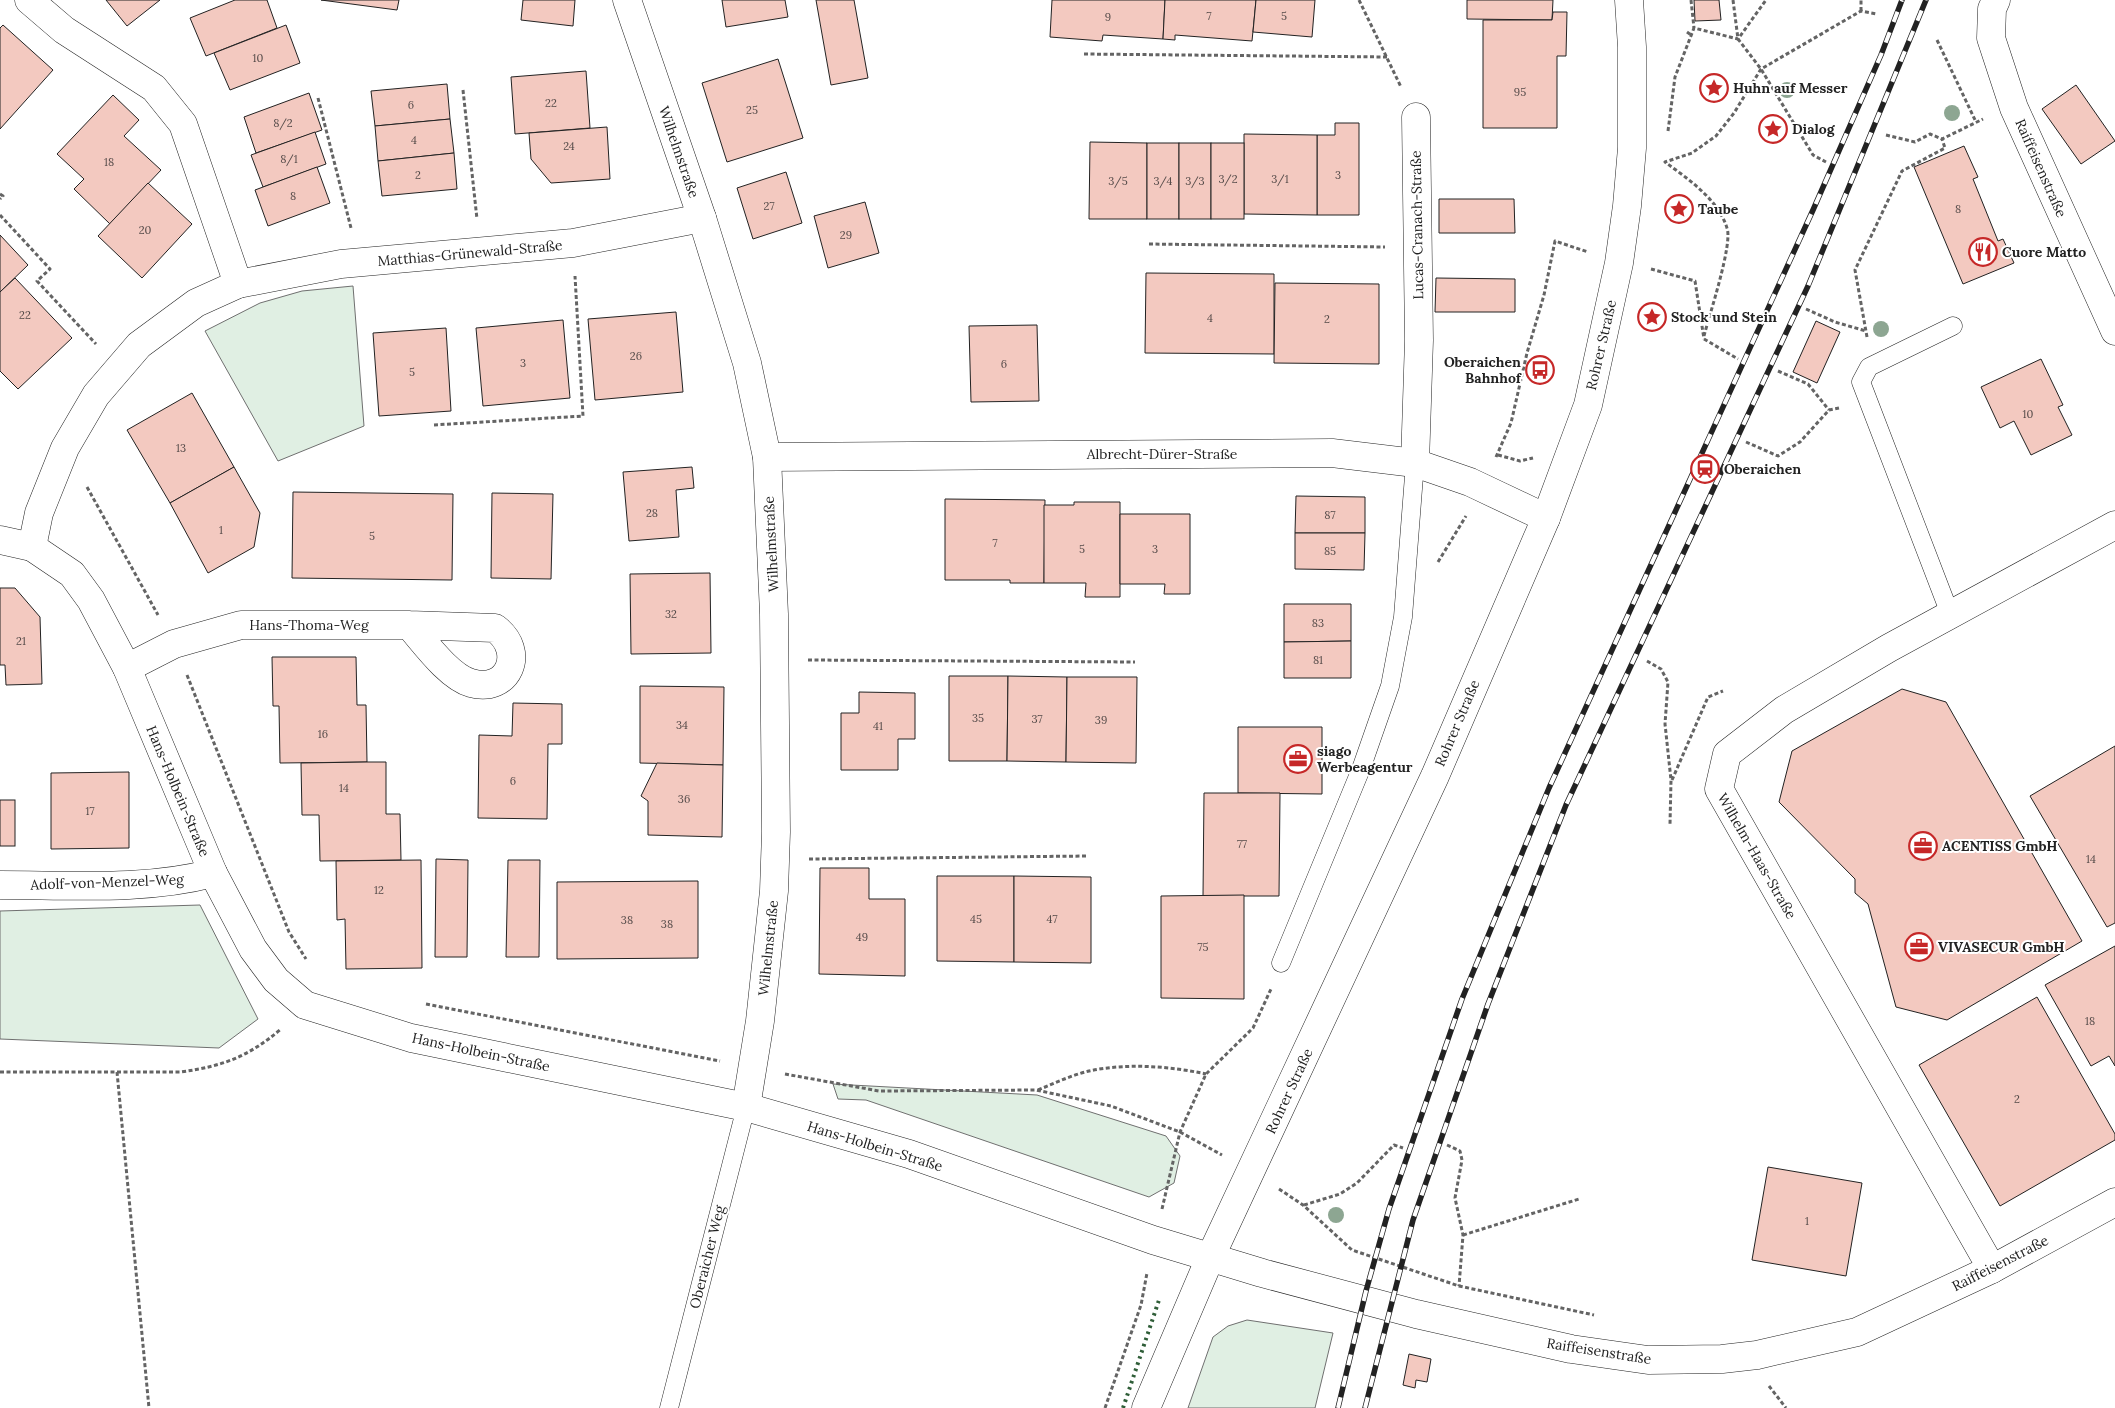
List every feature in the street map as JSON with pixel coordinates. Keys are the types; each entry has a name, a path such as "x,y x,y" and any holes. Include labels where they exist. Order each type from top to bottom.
{"street":[{"path":"29,0 64,30 154,88 183,124 238,284"},
{"name":"Wilhelmstraße","path":"627,0 702,218 747,363 767,457 774,659 774,891 760,1022 746,1107"},
{"name":"Rohrer Straße","path":"1146,1408 1210,1258 1435,776 1546,518 1588,405 1619,264 1632,148 1632,47 1629,0"},
{"name":"Raiffeisenstraße","path":"1996,0 1992,9 1991,38 2014,108 2114,327"},
{"name":"Lucas-Cranach-Straße","path":"1415,463 1418,350 1416,117"},
{"name":"Matthias-Grünewald-Straße","path":"32,547 38,513 65,448 96,395 138,345 196,303 238,284 341,264 573,243 702,218"},
{"name":"Albrecht-Dürer-Straße","path":"767,457 1332,453 1415,463 1484,488 1546,518"},
{"name":"Wilhelm-Haas-Straße","path":"1992,1269 1719,789 1727,754 1784,710 1950,614 2115,525"},
{"name":"Hans-Holbein-Straße","path":"0,540 32,547 72,574 91,600 127,668 213,872 253,949 276,980 305,1005 411,1038 746,1107 909,1154 1153,1240 1210,1258"},
{"name":"Hans-Thoma-Weg","path":"127,668 174,644 241,625 409,625"},
{"name":"Adolf-von-Menzel-Weg","path":"0,885 97,885 176,881 213,872"},
{"name":"Raiffeisenstraße","path":"1210,1258 1416,1314 1571,1348 1648,1360 1722,1359 1757,1355 1857,1332 1992,1269 2115,1202"}],"lane":[{"path":"1950,614 1860,382 1869,368 1953,326"},
{"path":"1281,963 1361,769 1390,686 1403,617 1415,463"},
{"name":"Oberaicher Weg","path":"669,1408 746,1107"}],"path":[{"path":"1359,0 1416,117"},
{"path":"1668,134 1675,77 1694,28 1691,0"},
{"path":"1733,0 1738,39 1761,69 1813,155 1826,162"},
{"path":"1738,39 1766,0"},
{"path":"1861,0 1861,11"},
{"path":"1664,162 1692,153 1716,136 1734,114 1761,69 1861,11 1877,14"},
{"path":"1694,28 1738,39"},
{"path":"1687,32 1691,35"},
{"path":"1886,135 1915,142 1930,134 1942,138 1976,122 1937,40"},
{"path":"1084,54 1387,57"},
{"path":"464,90 480,252"},
{"path":"318,98 359,263"},
{"path":"1860,382 1869,344 1856,270 1902,170 1945,148 1942,138"},
{"path":"1663,172 1666,153"},
{"path":"1664,162 1690,181 1715,205 1728,229 1727,247 1704,339"},
{"path":"0,194 3,196 0,199"},
{"path":"0,215 50,269 37,281 119,368"},
{"path":"1433,569 1484,488 1511,423 1527,353 1544,295 1555,241"},
{"path":"434,425 583,416 573,243"},
{"path":"1149,244 1417,248"},
{"path":"1672,274 1696,281 1704,339"},
{"path":"1806,309 1836,322 1866,331"},
{"path":"1704,339 1738,359"},
{"path":"1746,442 1778,456 1800,442 1829,410 1808,384 1778,371"},
{"path":"65,448 174,644 289,932 308,962"},
{"path":"774,659 1135,662"},
{"path":"1647,661 1661,669 1668,682 1665,724 1671,780 1670,824"},
{"path":"1671,780 1708,697 1723,691"},
{"path":"775,859 1088,856"},
{"path":"1105,1408 1141,1305 1153,1240 1180,1132 1206,1074 1253,1028 1270,993 1281,963"},
{"path":"416,1002 752,1068 880,1091 1036,1090 1111,1106 1180,1132 1251,1172 1303,1205 1352,1250 1460,1286 1600,1317"},
{"path":"0,1072 181,1072 219,1066 260,1047 305,1005"},
{"path":"1036,1090 1088,1071 1121,1066 1184,1070 1206,1074"},
{"path":"117,1072 149,1408"},
{"path":"1447,1145 1460,1151 1462,1160 1455,1198 1464,1235 1460,1286"},
{"path":"1303,1205 1340,1194 1357,1183 1394,1146 1403,1148"},
{"path":"1464,1235 1579,1199"}],"green space":[{"path":"353,286 364,426 278,461 205,331 260,303 302,291"},
{"path":"200,905 258,1019 219,1048 0,1039 0,911"},
{"path":"833,1084 1037,1095 1166,1136 1180,1156 1174,1183 1149,1197 866,1100 838,1099"},
{"path":"1247,1320 1333,1333 1315,1408 1188,1408 1213,1337 1228,1326"}],"building":[{"path":"106,0 160,0 127,26"},
{"path":"235,0 267,0 277,28 206,56 190,18"},
{"path":"321,0 399,0 397,10"},
{"path":"523,0 575,0 573,26 521,20"},
{"path":"722,0 785,0 788,17 726,27"},
{"path":"816,0 854,0 868,78 831,85"},
{"path":"1052,0 1165,0 1163,39 1103,35 1102,41 1050,37"},
{"path":"1165,0 1256,0 1252,41 1175,35 1175,40 1163,39"},
{"path":"1256,0 1315,0 1312,37 1253,32"},
{"path":"1467,0 1553,0 1552,20 1467,19"},
{"path":"1694,0 1719,0 1721,20 1695,21"},
{"path":"1553,12 1567,12 1566,56 1557,56 1557,128 1483,128 1483,20 1552,20"},
{"path":"3,25 53,70 0,129 0,28"},
{"path":"286,25 300,63 230,90 214,53"},
{"path":"778,59 803,138 727,162 702,83"},
{"path":"586,71 590,128 515,134 511,77"},
{"path":"447,84 450,119 375,126 371,91"},
{"path":"2076,85 2115,141 2081,164 2042,109"},
{"path":"309,93 322,130 256,153 244,117"},
{"path":"113,95 139,120 124,136 161,170 110,224 74,189 84,179 57,154"},
{"path":"450,119 454,153 378,161 375,126"},
{"path":"1335,123 1359,123 1359,215 1317,215 1317,135 1335,135"},
{"path":"607,127 610,179 551,183 531,159 529,133"},
{"path":"315,132 326,164 263,187 251,155"},
{"path":"1244,134 1317,135 1317,215 1244,214"},
{"path":"1090,142 1147,143 1147,219 1089,219"},
{"path":"1147,143 1179,143 1179,219 1147,219"},
{"path":"1179,143 1211,143 1211,219 1179,219"},
{"path":"1211,143 1244,143 1244,219 1211,219"},
{"path":"1964,146 1978,177 1973,179 1998,241 2003,239 2014,263 1963,284 1914,167"},
{"path":"454,153 457,189 382,196 378,161"},
{"path":"317,167 330,203 268,226 255,190"},
{"path":"786,172 802,223 753,239 737,188"},
{"path":"148,183 192,224 142,278 98,236"},
{"path":"1439,199 1514,199 1515,233 1439,233"},
{"path":"865,202 879,253 828,268 814,216"},
{"path":"0,235 28,265 0,292"},
{"path":"1146,273 1274,274 1274,354 1145,353"},
{"path":"15,278 72,338 18,389 0,371 0,292"},
{"path":"1436,278 1515,279 1515,312 1435,312"},
{"path":"1275,283 1379,284 1379,364 1274,363"},
{"path":"676,312 683,392 595,400 588,319"},
{"path":"563,320 570,398 483,406 476,328"},
{"path":"1816,321 1840,332 1817,383 1793,372"},
{"path":"1037,325 1039,401 971,402 969,326"},
{"path":"446,328 451,411 379,416 373,333"},
{"path":"2041,359 2063,405 2058,407 2072,435 2031,455 2014,421 2000,428 1981,387"},
{"path":"192,393 234,467 170,503 127,430"},
{"path":"234,467 260,513 254,547 208,573 170,503"},
{"path":"692,467 694,488 676,490 679,537 629,541 623,472"},
{"path":"293,492 453,494 452,580 292,578"},
{"path":"492,493 553,494 551,579 491,578"},
{"path":"1296,496 1365,497 1365,533 1295,533"},
{"path":"945,499 1045,500 1044,583 1010,583 1010,580 945,580"},
{"path":"1074,502 1120,502 1120,597 1085,597 1086,583 1044,583 1044,505 1074,505"},
{"path":"1120,514 1190,514 1190,594 1164,594 1165,584 1120,584"},
{"path":"1295,533 1365,533 1364,570 1295,569"},
{"path":"710,573 711,653 631,654 630,574"},
{"path":"0,588 15,588 40,617 42,684 6,685 5,665 0,665"},
{"path":"1284,604 1351,604 1351,641 1284,642"},
{"path":"1351,641 1351,678 1284,678 1284,642"},
{"path":"272,657 356,657 357,705 366,705 367,762 280,763 279,706 273,706"},
{"path":"949,676 1008,676 1007,761 949,761"},
{"path":"1008,676 1067,677 1066,762 1007,761"},
{"path":"1067,677 1137,677 1136,763 1066,762"},
{"path":"640,686 724,687 723,765 640,763"},
{"path":"1902,689 1946,702 2082,941 1947,1020 1896,1007 1868,904 1855,893 1855,879 1779,802 1792,751"},
{"path":"859,692 915,693 915,739 898,739 898,770 841,770 841,713 859,713"},
{"path":"513,703 562,704 562,744 548,744 547,819 478,818 479,735 512,736"},
{"path":"1238,727 1322,727 1322,794 1238,793"},
{"path":"2115,746 2115,923 2107,927 2030,796"},
{"path":"386,762 386,814 400,814 401,860 320,861 319,815 302,815 301,763"},
{"path":"657,763 723,765 722,837 648,835 648,801 641,796"},
{"path":"129,772 129,848 51,849 51,773"},
{"path":"1204,793 1280,793 1279,896 1203,896"},
{"path":"0,800 15,800 15,846 0,846"},
{"path":"436,859 468,860 467,957 435,957"},
{"path":"421,860 422,968 346,969 345,919 337,920 336,861"},
{"path":"508,860 540,860 539,957 506,957"},
{"path":"820,868 869,868 869,899 905,899 905,976 819,974"},
{"path":"937,876 1014,876 1014,962 937,961"},
{"path":"1014,876 1091,877 1091,963 1014,962"},
{"path":"698,881 698,958 557,959 557,882"},
{"path":"1244,895 1244,999 1161,998 1161,896"},
{"path":"2115,946 2115,1066 2109,1056 2091,1066 2045,985"},
{"path":"2037,997 2115,1134 2115,1140 2000,1206 1919,1065"},
{"path":"1768,1167 1862,1183 1846,1276 1752,1260"},
{"path":"1409,1354 1431,1359 1427,1382 1416,1380 1415,1388 1403,1385"}],"railway":[{"path":"1338,1408 1366,1291 1389,1209 1462,999 1549,788 1813,210 1881,55 1902,0"},
{"path":"1365,1408 1413,1220 1488,1004 1566,805 1808,286 1926,0"}],"hedge":[{"path":"1123,1408 1159,1300"}],"place":[{"name":"Huhn auf Messer","path":"1714,88"},
{"name":"Dialog","path":"1773,129"},
{"name":"Taube","path":"1679,209"},
{"name":"Cuore Matto","path":"1983,252"},
{"name":"Stock und Stein","path":"1652,317"},
{"name":"Oberaichen Bahnhof","path":"1540,370"},
{"name":"Oberaichen","path":"1705,469"},
{"name":"siago Werbeagentur","path":"1298,759"},
{"name":"ACENTISS GmbH","path":"1923,846"},
{"name":"VIVASECUR GmbH","path":"1919,947"}]}
